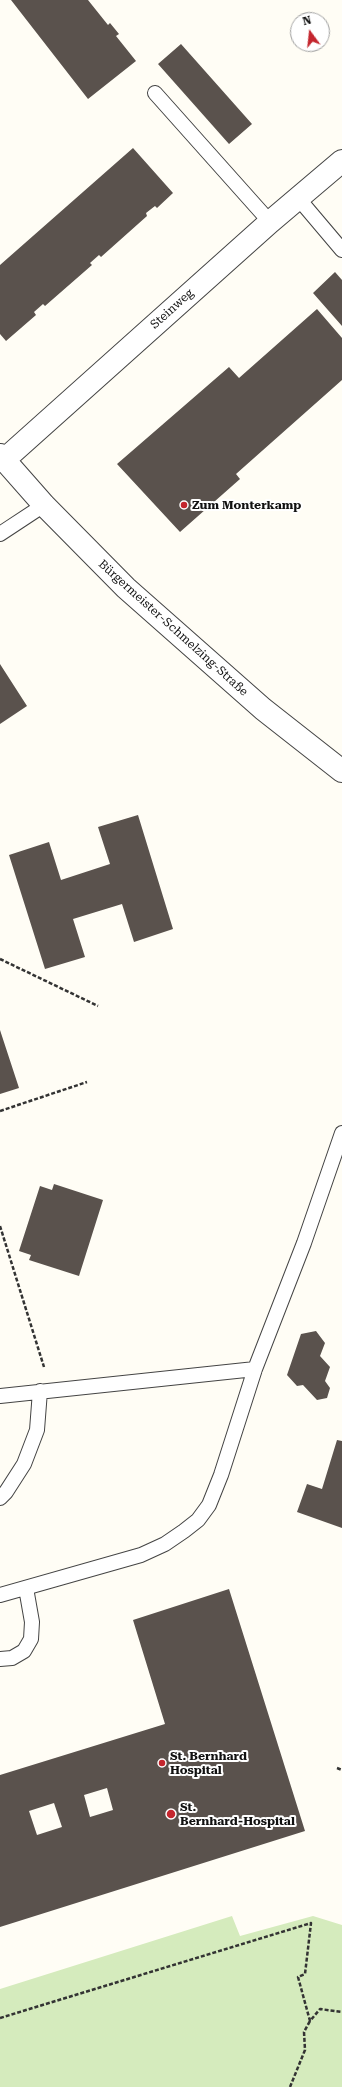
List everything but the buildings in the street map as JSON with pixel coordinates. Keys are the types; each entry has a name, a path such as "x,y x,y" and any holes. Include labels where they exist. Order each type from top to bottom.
{"street":[{"name":"Steinweg","path":"2,457 270,222 342,161"},
{"name":"Bürgermeister-Schmelzing-Straße","path":"2,457 44,505 132,594 263,709 342,771"}],"lane":[{"path":"154,93 270,222"},
{"path":"298,198 342,250"},
{"path":"0,534 44,505"},
{"path":"0,1595 141,1555 165,1544 198,1520 209,1505 221,1475 255,1369 304,1243 342,1133"},
{"path":"0,1396 255,1369"},
{"path":"0,1498 6,1492 24,1464 37,1430 46,1390"},
{"path":"0,1659 12,1658 24,1651 30,1639 32,1622 26,1588"}],"path":[{"path":"0,958 98,1006"},
{"path":"0,1110 87,1082"},
{"path":"0,1226 46,1390"},
{"path":"337,1768 342,1770"},
{"path":"0,2018 311,1923 305,1974 298,1978 310,2022"},
{"path":"290,2087 305,2050 304,2032 310,2022 320,2009 342,2012"}],"green space":[{"path":"232,1916 240,1936 313,1916 342,1925 342,2087 0,2087 0,1989"}],"place":[{"name":"Zum Monterkamp","path":"184,505"},
{"name":"St. Bernhard Hospital","path":"162,1763"},
{"name":"St. Bernhard-Hospital","path":"171,1814"}]}
